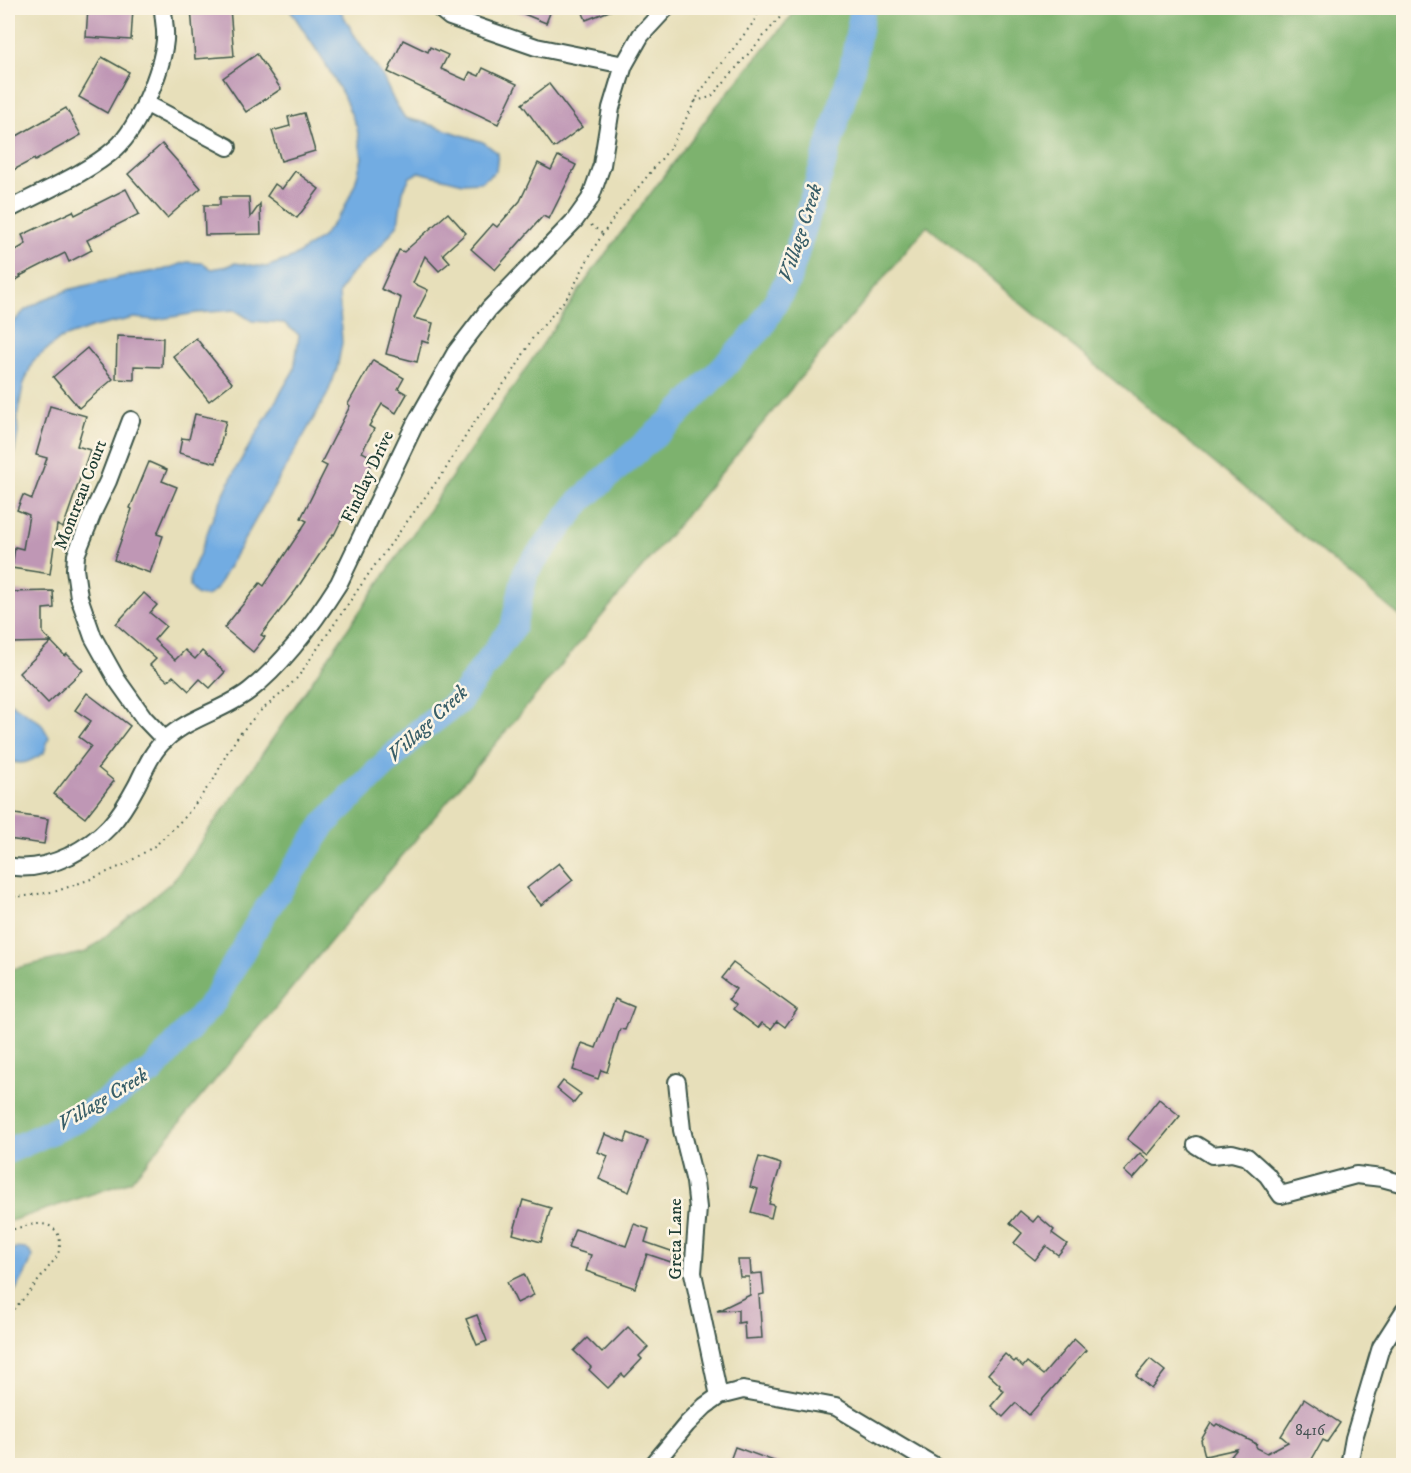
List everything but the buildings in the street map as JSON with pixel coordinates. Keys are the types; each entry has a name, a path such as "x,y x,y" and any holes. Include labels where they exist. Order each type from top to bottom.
{"street":[{"path":"8,210 89,167 116,147 128,134 158,75 165,39 163,8"},
{"path":"439,8 450,17 536,47 624,65"},
{"name":"Findlay Drive","path":"8,866 27,868 56,862 99,838 114,823 159,746 179,727 248,692 282,661 326,604 339,583 415,424 456,352 489,309 575,220 590,199 602,165 611,108 624,65 641,35 666,8"},
{"path":"145,103 228,147"},
{"name":"Montreau Court","path":"131,420 76,555 75,569 79,597 93,637 117,680 144,718 165,740"},
{"name":"Greta Lane","path":"676,1082 682,1130 695,1182 698,1208 693,1273 719,1396"},
{"path":"1196,1145 1212,1155 1232,1153 1247,1157 1267,1174 1281,1195 1356,1175 1382,1178 1404,1184"},
{"path":"1349,1466 1354,1438 1381,1347 1404,1311"},
{"path":"652,1466 705,1406 719,1396 743,1390 836,1407 935,1466"}],"path":[{"path":"8,897 57,891 126,864 156,845 185,817 214,779 238,735 258,713 298,677 370,572 445,470 473,424 515,369 532,339 569,295 595,246 615,216 671,147 695,101 735,44 753,23 761,8"},
{"path":"695,101 711,97 788,8"},
{"path":"8,1232 39,1224 46,1225 57,1233 61,1246 59,1253 28,1294 8,1315"}],"green space":[{"path":"798,8 1403,8 1403,619 927,226 131,1181 8,1222 8,970 86,952 174,880 594,269 714,109"}],"water":[{"path":"289,8 339,8 382,75 405,118 483,142 498,153 496,171 481,182 463,183 419,172 410,177 403,191 398,224 380,247 350,275 339,293 342,343 337,369 327,395 216,589 207,596 197,595 190,587 190,576 213,517 235,470 294,370 299,335 284,323 252,321 235,310 154,320 134,318 94,327 60,339 33,361 23,386 17,418 18,433 8,477 8,328 25,310 71,289 163,270 187,262 203,263 212,269 235,263 266,267 292,258 322,237 343,211 355,184 362,158 357,128 343,95"},
{"path":"8,701 41,723 49,737 44,753 26,762 18,763 8,760"},
{"path":"17,1248 27,1249 33,1256 16,1290 8,1300 8,1251"}],"waterway":[{"name":"Village Creek","path":"8,1151 77,1120 152,1071 214,1001 262,916 325,823 417,733 458,702 513,627 526,571 580,501 673,419 760,329 788,280 852,69 863,8"}]}
